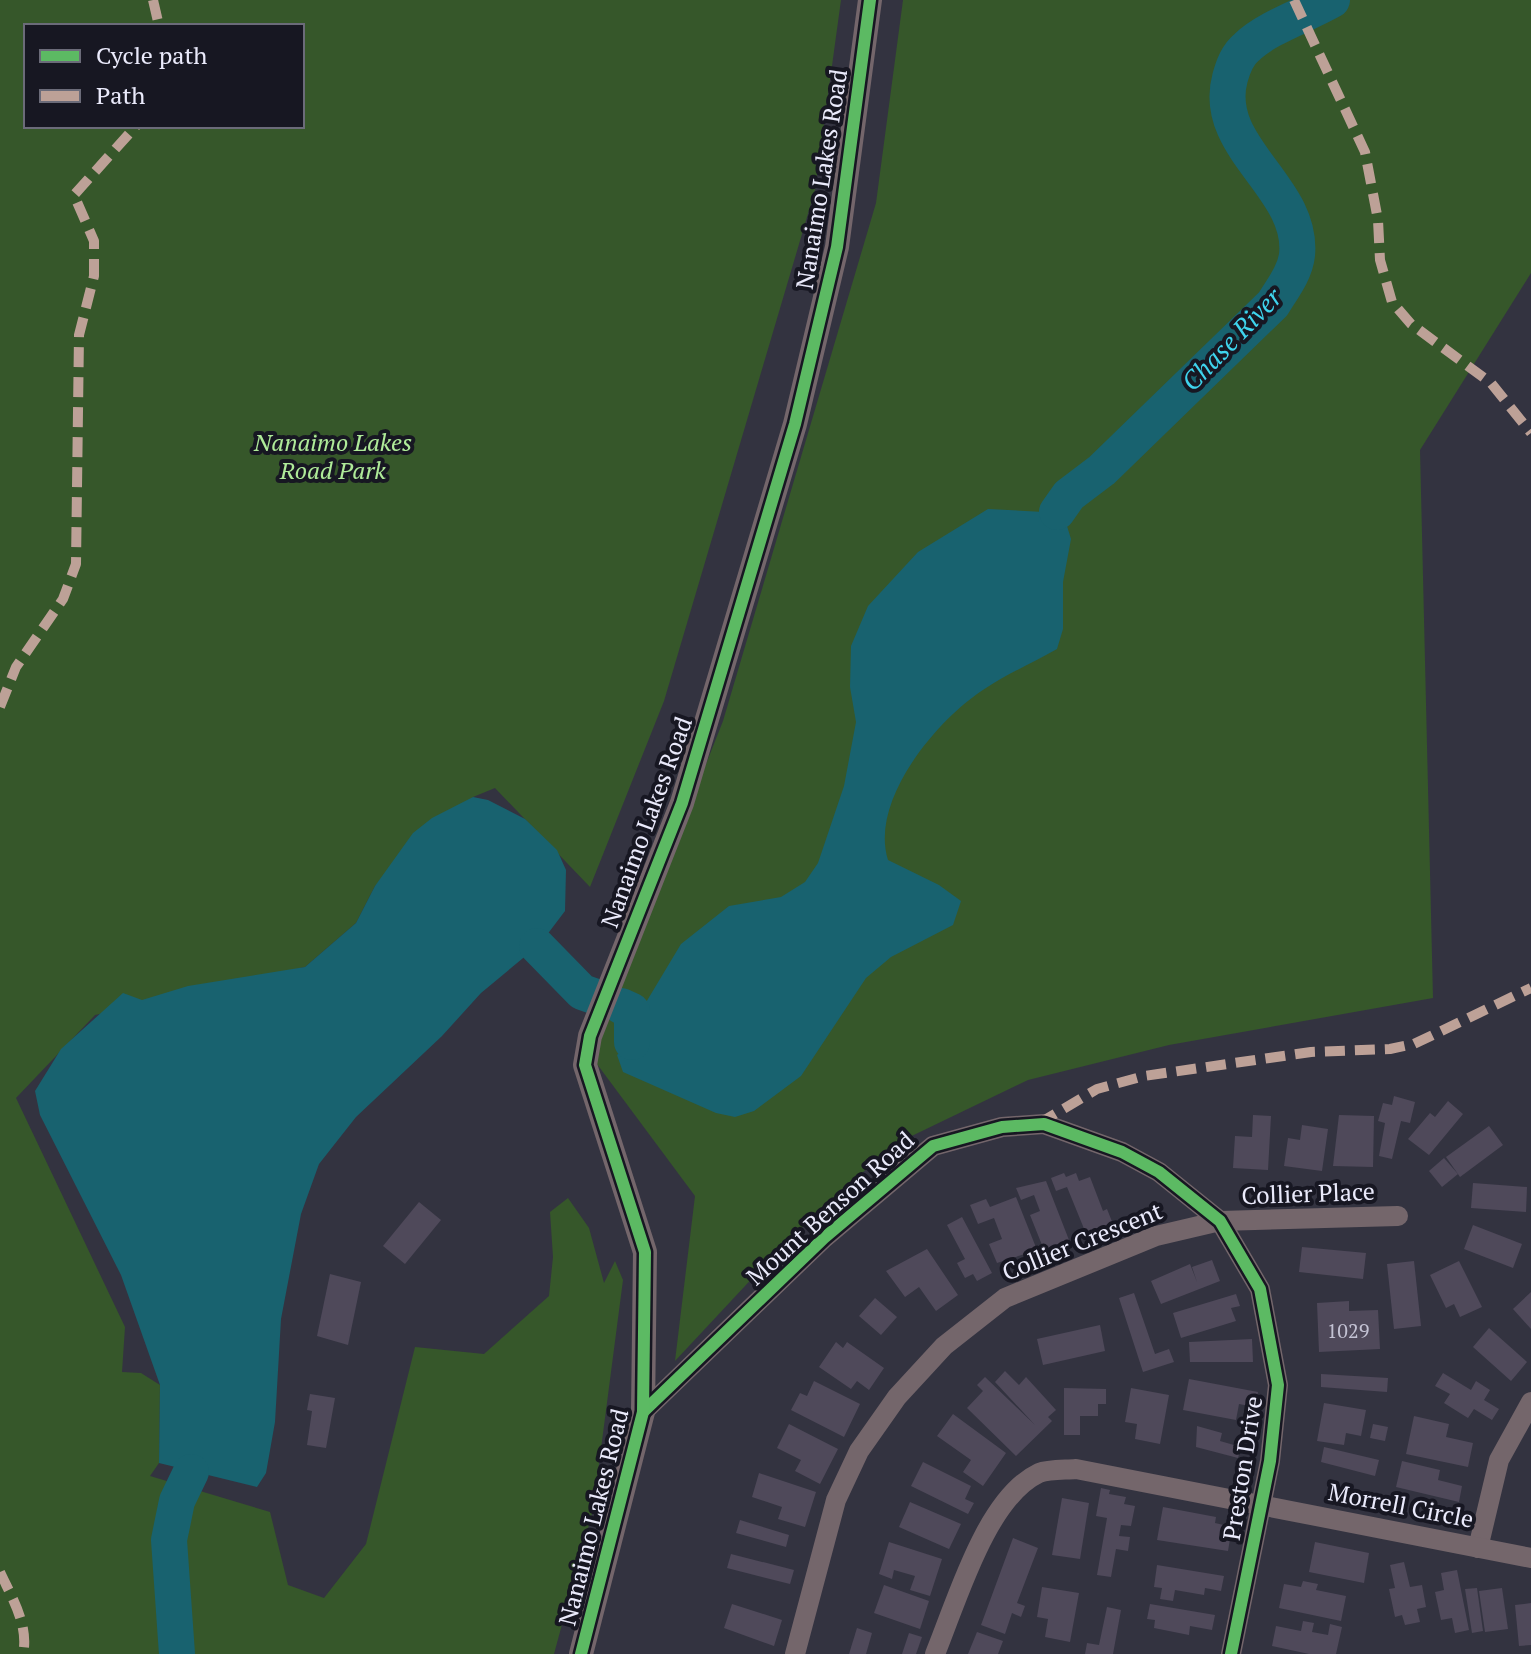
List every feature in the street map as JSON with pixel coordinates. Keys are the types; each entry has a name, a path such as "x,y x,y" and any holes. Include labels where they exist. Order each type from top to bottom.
{"street":[{"name":"Nanaimo Lakes Road","path":"581,1654 643,1412 645,1252 585,1065 590,1036 682,803 795,424 837,247 870,0"},
{"name":"Mount Benson Road","path":"643,1412 824,1238 933,1146 1002,1127 1044,1124 1084,1137"},
{"name":"Preston Drive","path":"1084,1137 1159,1172 1220,1221 1260,1289 1278,1385 1270,1461 1231,1654"},
{"name":"Collier Place","path":"1220,1221 1398,1216"},
{"name":"Collier Crescent","path":"795,1654 836,1500 859,1451 897,1397 944,1346 1005,1298 1156,1236 1220,1221"},
{"path":"1478,1548 1499,1460 1531,1402"},
{"path":"935,1654 993,1515 1014,1489 1042,1472 1076,1469 1261,1504"},
{"name":"Morrell Circle","path":"1261,1504 1531,1558"}],"green space":[{"name":"Nanaimo Lakes Road Park","path":"0,0 841,0 815,190 664,701 590,887 495,788 473,797 375,886 356,923 305,967 95,1015 16,1098 125,1327 122,1372 141,1373 160,1385 159,1463 150,1476 270,1512 288,1585 324,1598 366,1544 415,1347 484,1354 549,1296 553,1257 550,1212 568,1198 589,1228 604,1283 615,1261 623,1280 593,1510 554,1654 0,1654"},
{"path":"903,0 1531,0 1531,273 1420,450 1433,998 1169,1045 1028,1080 893,1145 787,1241 675,1361 695,1196 591,1056 723,721 876,203"}],"water":[{"path":"988,509 1063,513 1071,539 1063,582 1063,629 1057,649 986,688 948,719 912,763 898,787 889,812 885,837 888,860 939,885 961,901 953,925 891,957 866,978 801,1076 754,1111 735,1117 716,1113 623,1072 617,1055 632,1042 645,1004 681,944 729,906 781,897 805,882 818,863 844,786 856,722 850,687 851,646 868,606 918,552"},
{"path":"473,797 488,800 525,819 557,850 566,870 565,911 540,944 481,993 442,1036 356,1117 319,1164 301,1214 281,1319 275,1422 266,1473 257,1487 159,1463 160,1385 121,1275 40,1115 35,1091 61,1049 123,993 142,1000 188,986 305,967 356,923 375,886 413,833 432,818"}],"building":[{"path":"1394,1096 1415,1102 1410,1123 1401,1121 1392,1159 1379,1156 1385,1123 1378,1121 1383,1103 1392,1105"},
{"path":"1448,1101 1463,1114 1429,1155 1408,1139 1430,1113 1435,1117"},
{"path":"1253,1115 1271,1116 1268,1170 1233,1168 1235,1136 1252,1137"},
{"path":"1339,1115 1374,1116 1373,1167 1333,1166"},
{"path":"1302,1125 1328,1129 1322,1171 1284,1166 1288,1138 1300,1140"},
{"path":"1489,1126 1503,1145 1460,1177 1446,1157"},
{"path":"1444,1158 1458,1174 1442,1187 1429,1171"},
{"path":"1064,1173 1066,1177 1076,1173 1079,1181 1090,1177 1103,1211 1107,1209 1115,1229 1087,1236 1067,1187 1056,1191 1051,1178"},
{"path":"1046,1181 1069,1240 1044,1250 1030,1215 1040,1211 1034,1195 1021,1200 1016,1188"},
{"path":"1473,1183 1527,1187 1526,1212 1471,1208"},
{"path":"1016,1197 1037,1250 997,1263 989,1244 1002,1239 994,1218 978,1224 970,1205 986,1199 990,1207"},
{"path":"419,1202 441,1220 405,1264 383,1246"},
{"path":"962,1217 992,1273 977,1281 973,1274 965,1278 957,1263 965,1259 947,1225"},
{"path":"1473,1225 1522,1244 1513,1268 1464,1249"},
{"path":"1302,1247 1366,1253 1363,1279 1299,1272"},
{"path":"927,1249 958,1295 936,1311 919,1287 905,1297 886,1271"},
{"path":"1212,1260 1220,1281 1161,1304 1151,1281 1190,1264 1197,1282 1192,1267"},
{"path":"1414,1261 1421,1326 1394,1329 1387,1264"},
{"path":"1459,1261 1482,1307 1460,1317 1454,1304 1446,1308 1430,1275"},
{"path":"330,1274 361,1282 348,1345 317,1336"},
{"path":"1531,1292 1531,1329 1513,1309"},
{"path":"1134,1293 1155,1354 1169,1349 1174,1362 1143,1372 1119,1298"},
{"path":"1236,1294 1240,1306 1231,1308 1236,1321 1181,1338 1173,1313"},
{"path":"875,1298 897,1317 881,1335 859,1316"},
{"path":"1349,1301 1349,1311 1378,1310 1380,1349 1319,1352 1317,1303"},
{"path":"1100,1325 1105,1351 1043,1365 1037,1339"},
{"path":"1489,1328 1527,1362 1511,1381 1473,1347"},
{"path":"1252,1339 1253,1362 1190,1362 1189,1342"},
{"path":"836,1342 843,1348 847,1342 884,1368 869,1390 857,1381 851,1389 819,1367"},
{"path":"1005,1371 1019,1385 1026,1377 1056,1410 1048,1417 1052,1421 1016,1456 967,1408 983,1391 977,1385 985,1377 1035,1425 995,1382"},
{"path":"1443,1373 1471,1390 1476,1381 1490,1390 1484,1400 1499,1409 1492,1420 1474,1409 1468,1418 1444,1403 1450,1394 1435,1386"},
{"path":"1321,1374 1388,1378 1387,1392 1321,1387"},
{"path":"1189,1379 1258,1392 1255,1407 1239,1404 1236,1420 1183,1410"},
{"path":"814,1381 860,1404 844,1437 791,1410 800,1393 807,1396"},
{"path":"1064,1388 1106,1389 1106,1404 1098,1404 1098,1416 1080,1416 1080,1435 1064,1435"},
{"path":"1131,1388 1169,1395 1160,1444 1135,1439 1137,1424 1125,1422"},
{"path":"310,1394 335,1398 326,1448 307,1445 312,1411 307,1410"},
{"path":"1324,1403 1366,1410 1361,1436 1346,1433 1344,1445 1317,1441"},
{"path":"953,1414 1006,1453 983,1486 963,1472 971,1460 937,1436"},
{"path":"1414,1416 1449,1424 1446,1437 1473,1443 1468,1467 1406,1454"},
{"path":"789,1424 838,1449 820,1484 795,1471 801,1460 777,1448"},
{"path":"1373,1424 1388,1427 1385,1441 1370,1438"},
{"path":"1197,1426 1222,1433 1220,1441 1241,1447 1238,1458 1196,1447"},
{"path":"1324,1447 1379,1460 1375,1476 1321,1462"},
{"path":"1402,1461 1440,1470 1438,1480 1462,1486 1459,1502 1396,1487"},
{"path":"923,1462 971,1486 965,1499 974,1503 968,1514 911,1486"},
{"path":"759,1473 816,1492 805,1527 778,1519 782,1507 752,1497"},
{"path":"1101,1488 1110,1490 1109,1494 1126,1497 1124,1504 1135,1506 1131,1526 1121,1525 1119,1536 1130,1537 1128,1551 1116,1549 1111,1577 1097,1575 1107,1518 1096,1516"},
{"path":"1062,1498 1089,1503 1080,1559 1052,1555"},
{"path":"910,1502 961,1524 949,1549 899,1527"},
{"path":"1163,1507 1216,1517 1215,1523 1232,1527 1228,1551 1157,1540"},
{"path":"740,1520 789,1535 786,1547 736,1533"},
{"path":"1013,1538 1038,1548 1017,1603 1025,1606 1021,1617 1012,1613 1005,1634 981,1625"},
{"path":"889,1542 942,1559 930,1596 910,1590 915,1576 894,1570 892,1579 879,1574"},
{"path":"1315,1542 1369,1553 1364,1583 1309,1572"},
{"path":"731,1554 794,1570 790,1584 727,1568"},
{"path":"1404,1562 1410,1587 1422,1585 1426,1607 1417,1609 1420,1622 1405,1625 1402,1615 1395,1617 1389,1589 1395,1588 1390,1565"},
{"path":"1157,1565 1224,1576 1221,1591 1205,1588 1204,1595 1175,1590 1173,1601 1160,1599 1162,1588 1154,1587"},
{"path":"1457,1570 1469,1630 1455,1633 1452,1618 1441,1620 1435,1592 1444,1590 1441,1573"},
{"path":"1303,1581 1318,1584 1316,1590 1346,1596 1341,1621 1279,1608 1284,1584 1301,1587"},
{"path":"884,1585 929,1601 920,1629 874,1613"},
{"path":"1042,1587 1079,1593 1070,1642 1045,1637 1048,1619 1037,1617"},
{"path":"1477,1588 1483,1631 1472,1633 1465,1589"},
{"path":"1502,1588 1508,1629 1485,1632 1479,1591"},
{"path":"1531,1603 1531,1645 1519,1646 1515,1605"},
{"path":"732,1604 782,1620 774,1646 724,1628"},
{"path":"1150,1604 1215,1615 1212,1630 1190,1626 1189,1635 1154,1628 1155,1620 1147,1619"},
{"path":"1107,1607 1121,1610 1113,1654 1085,1654 1087,1643 1099,1645"},
{"path":"1303,1621 1314,1623 1312,1632 1328,1635 1330,1624 1342,1627 1336,1654 1309,1654 1272,1646 1276,1626 1301,1631"},
{"path":"857,1628 872,1633 866,1654 849,1654"},
{"path":"977,1632 1003,1641 998,1654 968,1654"},
{"path":"909,1633 922,1637 916,1654 902,1654"}],"waterway":[{"name":"Chase River","path":"1057,512 1069,495 1102,470 1273,304 1288,281 1297,255 1295,231 1287,208 1233,126 1228,103 1230,78 1238,57 1255,40 1332,0"},
{"name":"Chase River","path":"537,946 582,992 602,999"},
{"name":"Chase River","path":"621,1006 632,1011 632,1042"},
{"name":"Chase River","path":"177,1654 169,1540 177,1501 191,1472"}],"marked path":[{"path":"153,0 159,24"},
{"path":"1294,0 1365,152 1378,220 1380,260 1392,302 1411,324 1491,383 1531,433"},
{"path":"0,707 16,667 63,599 76,564 79,335 94,276 94,241 74,195 134,128"},
{"path":"1038,1124 1097,1089 1144,1076 1311,1052 1390,1049 1414,1044 1531,988"},
{"path":"0,1572 22,1622 23,1654"}],"cycle path":[{"path":"581,1654 643,1412 645,1252 585,1065 590,1036 682,803 795,424 837,247 870,0"},
{"path":"643,1412 824,1238 933,1146 1002,1127 1044,1124 1122,1152 1159,1172 1220,1221 1260,1289 1278,1385 1270,1461 1231,1654"}]}
